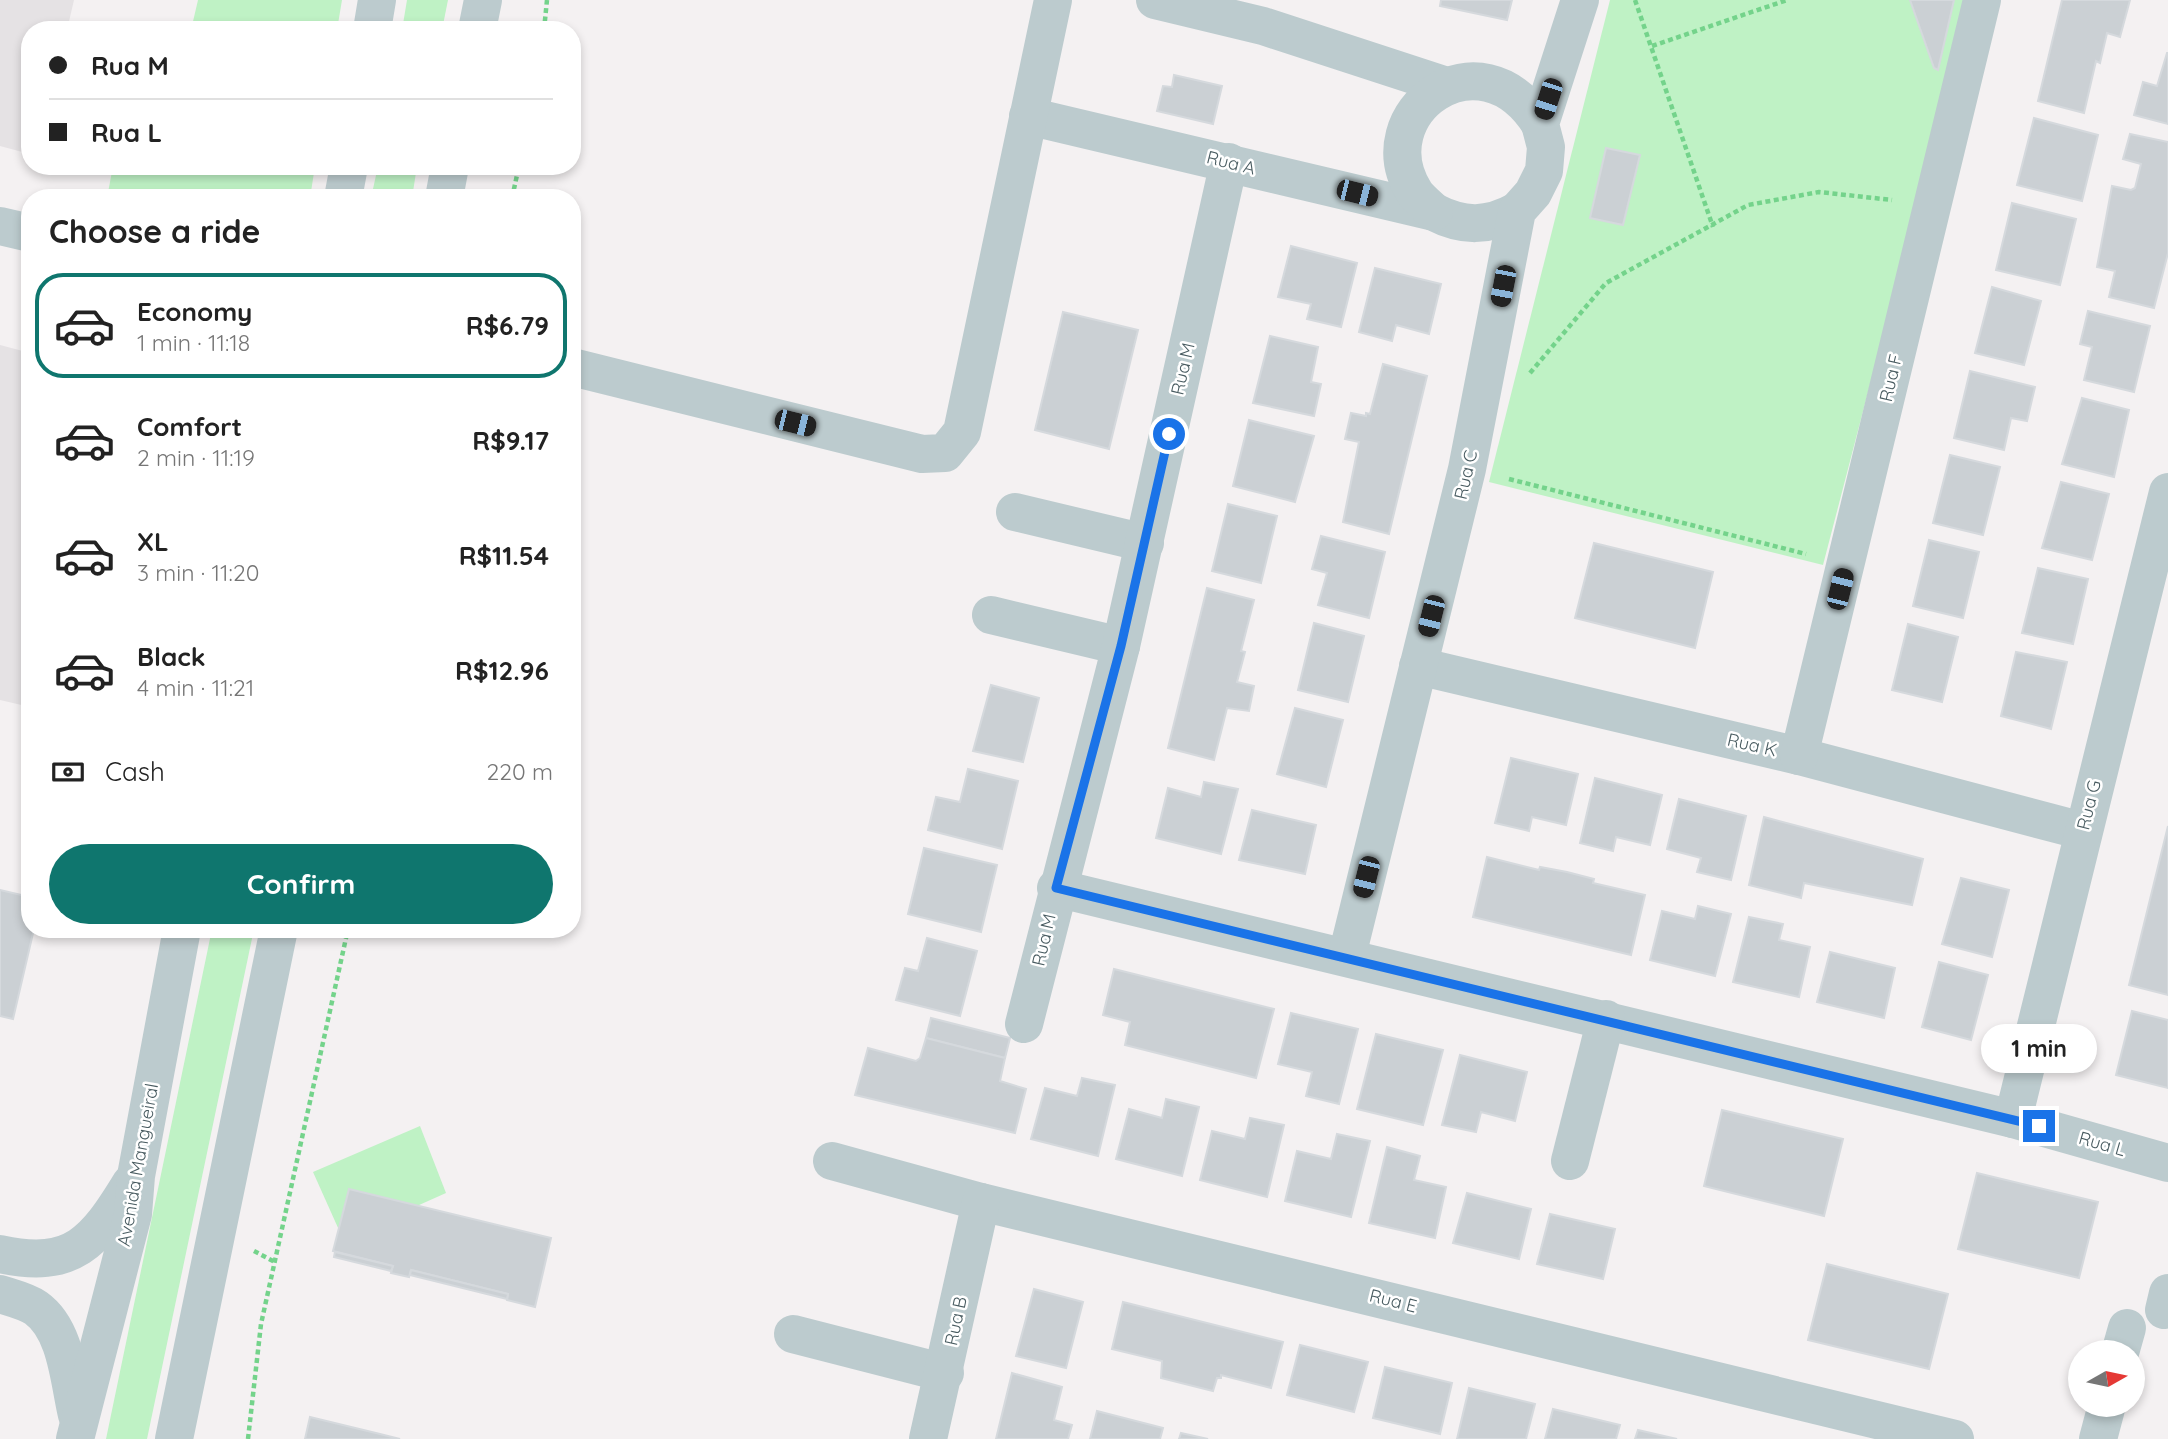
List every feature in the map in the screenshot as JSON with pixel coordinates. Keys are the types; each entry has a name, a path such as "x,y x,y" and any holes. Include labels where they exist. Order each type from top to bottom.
{"street":[{"path":"374,21 377,0"},
{"path":"479,21 483,0"},
{"path":"581,369 922,454 945,453 962,432 1054,0"},
{"path":"1155,0 1266,13 1447,86"},
{"name":"Rua C","path":"1347,956 1467,468 1517,211 1533,193 1544,171 1546,147 1540,124 1580,0"},
{"name":"Rua F","path":"1799,756 1982,0"},
{"path":"1434,212 1416,194 1405,171 1403,145 1410,121 1425,99 1447,86 1468,80 1501,86 1528,105 1540,124"},
{"name":"Rua A","path":"1028,116 1434,212 1467,224 1502,219 1517,211"},
{"name":"Rua M","path":"1024,1024 1056,888 1121,646 1229,162"},
{"path":"0,226 21,231"},
{"name":"Rua G","path":"2013,1119 2168,492"},
{"path":"1015,512 1145,543"},
{"path":"990,615 1121,646"},
{"name":"Rua K","path":"1418,666 1799,756 2083,831"},
{"name":"Rua L","path":"1056,888 1347,956 2013,1119 2168,1163"},
{"name":"Avenida Mangueiral","path":"76,1430 133,1214 136,1176 180,938"},
{"path":"174,1439 274,938"},
{"path":"1570,1160 1606,1019"},
{"name":"Rua E","path":"832,1161 981,1202 1955,1439"},
{"path":"0,1254 39,1261 79,1248 110,1218 136,1176"},
{"name":"Rua B","path":"928,1439 945,1373 981,1202"},
{"path":"0,1294 37,1309 60,1340 76,1430"},
{"path":"793,1335 945,1373"},
{"path":"2098,1439 2104,1418"}],"path":[{"path":"545,21 547,0"},
{"path":"1635,0 1713,227"},
{"path":"1653,46 1787,0"},
{"path":"1527,376 1606,283 1713,227 1748,205 1819,192 1900,201"},
{"path":"1467,468 1846,565"},
{"path":"248,1439 261,1324 346,938"}],"shaded area":[{"path":"0,0 74,0 69,21 21,21 21,152 0,146"},
{"path":"0,345 21,351 21,705 0,700"}],"green space":[{"path":"198,0 342,0 338,21 193,21"},
{"path":"407,0 448,0 444,21 404,21"},
{"path":"1610,0 1970,0 1823,565 1489,482"},
{"path":"111,175 314,175 311,189 109,189"},
{"path":"376,175 416,175 413,189 373,189"},
{"path":"210,938 252,938 147,1439 106,1439"},
{"path":"420,1126 446,1193 343,1239 313,1172"}],"building":[{"path":"1441,0 1512,0 1507,20 1440,6"},
{"path":"1910,0 1954,0 1938,70 1934,68"},
{"path":"2062,0 2130,0 2120,37 2107,33 2100,63 2096,61 2084,113 2038,101"},
{"path":"2167,53 2168,124 2134,115 2143,82 2157,86"},
{"path":"1174,75 1222,86 1213,124 1157,111 1163,86 1172,87"},
{"path":"2034,118 2098,135 2082,201 2017,185"},
{"path":"2130,134 2168,142 2168,253 2154,308 2109,297 2115,271 2097,267 2112,186 2131,190 2135,188 2141,164 2123,159"},
{"path":"1606,148 1640,155 1623,225 1590,218"},
{"path":"2012,203 2076,219 2060,285 1996,270"},
{"path":"1291,246 1357,263 1341,327 1307,319 1311,304 1278,297"},
{"path":"1375,268 1441,284 1429,334 1396,325 1392,341 1359,332"},
{"path":"1992,287 2041,301 2024,365 1975,353"},
{"path":"2088,311 2150,326 2134,392 2084,380 2092,347 2080,344"},
{"path":"1063,312 1138,330 1109,449 1035,430"},
{"path":"1270,336 1318,347 1311,382 1321,384 1314,416 1253,403"},
{"path":"1383,364 1427,376 1389,534 1343,522 1359,442 1345,439 1351,413 1366,416 1366,413 1370,414"},
{"path":"1970,371 2035,387 2027,421 2011,418 2004,450 1954,438"},
{"path":"2082,398 2129,410 2114,477 2062,464"},
{"path":"1249,420 1314,436 1295,502 1233,486"},
{"path":"1950,455 2000,467 1983,535 1933,523"},
{"path":"2061,482 2109,494 2092,560 2042,548"},
{"path":"1228,504 1277,516 1261,583 1212,571"},
{"path":"1321,536 1385,552 1369,618 1318,605 1327,573 1312,569"},
{"path":"1929,540 1979,552 1963,618 1913,606"},
{"path":"1594,543 1713,572 1695,648 1575,618"},
{"path":"2038,568 2088,579 2073,644 2022,633"},
{"path":"1207,588 1254,600 1241,651 1245,652 1237,682 1254,686 1249,711 1227,708 1214,760 1168,748"},
{"path":"1314,623 1364,636 1348,702 1298,690"},
{"path":"1908,624 1958,637 1942,702 1892,690"},
{"path":"2016,652 2067,662 2051,729 2001,716"},
{"path":"991,685 1039,698 1023,762 973,751"},
{"path":"1295,708 1343,720 1326,787 1277,774"},
{"path":"1511,758 1578,774 1566,825 1532,817 1529,831 1495,823"},
{"path":"968,769 1018,781 1002,849 928,830 936,797 960,802"},
{"path":"1595,778 1662,795 1650,845 1616,837 1613,851 1580,843"},
{"path":"1204,782 1238,789 1221,854 1156,838 1168,788 1201,797"},
{"path":"1679,799 1746,816 1731,880 1697,872 1701,858 1667,849"},
{"path":"1252,810 1316,825 1305,874 1239,860"},
{"path":"1764,817 1923,859 1912,905 1804,883 1801,898 1749,885"},
{"path":"2168,826 2168,995 2129,985"},
{"path":"924,848 997,865 981,932 908,914"},
{"path":"1487,857 1539,870 1540,867 1567,872 1594,879 1593,883 1645,895 1631,955 1473,917"},
{"path":"1961,878 2009,890 1992,957 1942,944"},
{"path":"0,890 21,895 21,938 32,938 13,1019 0,1016"},
{"path":"1698,906 1731,914 1715,976 1650,960 1662,911 1695,919"},
{"path":"1749,917 1783,924 1779,940 1810,947 1799,997 1733,982"},
{"path":"927,938 977,951 960,1016 896,1000 905,968 918,971"},
{"path":"1830,952 1895,968 1884,1018 1817,1002"},
{"path":"1939,962 1988,975 1971,1040 1922,1027"},
{"path":"1114,969 1274,1009 1256,1078 1125,1045 1130,1022 1103,1015"},
{"path":"2132,1011 2168,1020 2168,1088 2116,1075"},
{"path":"1291,1013 1358,1029 1339,1104 1306,1096 1312,1072 1278,1064"},
{"path":"931,1018 1010,1038 1005,1058 926,1038"},
{"path":"1376,1034 1443,1050 1423,1125 1357,1109"},
{"path":"926,1038 1005,1058 1000,1081 1026,1089 1015,1133 855,1095 868,1048 916,1061 920,1058"},
{"path":"1460,1055 1527,1072 1515,1121 1481,1112 1476,1132 1442,1125"},
{"path":"1082,1078 1115,1085 1098,1156 1031,1139 1045,1088 1077,1096"},
{"path":"1166,1099 1199,1107 1182,1176 1116,1159 1129,1109 1162,1118"},
{"path":"1722,1110 1843,1139 1824,1216 1704,1186"},
{"path":"1250,1118 1284,1125 1267,1197 1200,1180 1212,1131 1245,1139"},
{"path":"1337,1134 1370,1141 1351,1217 1285,1201 1297,1151 1331,1159"},
{"path":"1387,1147 1420,1156 1414,1180 1446,1187 1435,1238 1369,1223"},
{"path":"1977,1173 2098,1202 2079,1278 1958,1249"},
{"path":"349,1189 551,1238 535,1307 507,1300 508,1294 411,1270 409,1277 391,1273 393,1266 333,1251"},
{"path":"1467,1193 1531,1209 1519,1259 1453,1243"},
{"path":"1550,1214 1615,1229 1603,1279 1537,1264"},
{"path":"335,1252 393,1266 391,1271 334,1257"},
{"path":"1827,1264 1948,1294 1929,1369 1808,1340"},
{"path":"411,1270 508,1294 507,1299 410,1275"},
{"path":"1034,1289 1083,1302 1066,1368 1016,1356"},
{"path":"1123,1302 1283,1342 1271,1388 1221,1375 1221,1378 1217,1378 1213,1391 1161,1378 1162,1361 1112,1349"},
{"path":"1300,1345 1368,1362 1354,1412 1287,1395"},
{"path":"1385,1367 1452,1383 1440,1434 1373,1418"},
{"path":"1012,1373 1062,1387 1054,1420 1072,1425 1068,1439 996,1439"},
{"path":"1469,1388 1535,1404 1526,1439 1457,1439"},
{"path":"1553,1409 1620,1425 1616,1439 1545,1439"},
{"path":"1097,1411 1163,1428 1160,1439 1090,1439"},
{"path":"310,1417 380,1434 400,1439 305,1439"},
{"path":"1638,1430 1677,1439 1635,1439"},
{"path":"1181,1433 1208,1439 1179,1439"}],"route":[{"path":"1169,434 1121,646 1056,888 1347,956 2039,1126"}]}
